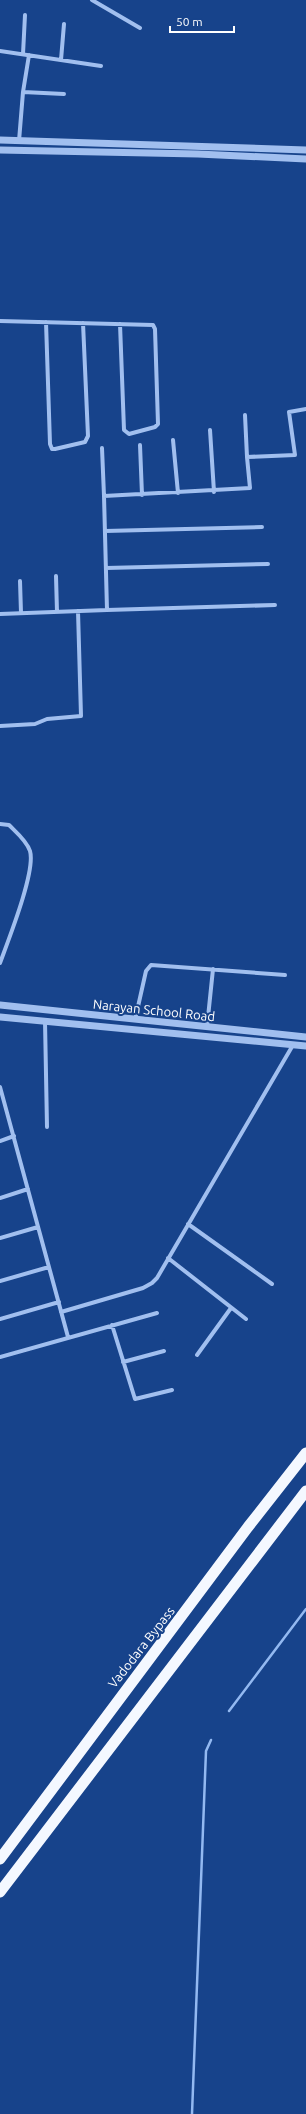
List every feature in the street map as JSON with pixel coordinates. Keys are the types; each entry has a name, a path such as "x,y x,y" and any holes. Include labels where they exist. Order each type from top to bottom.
{"highway":[{"name":"Vadodara Bypass","path":"0,1858 248,1527 306,1453"},
{"path":"0,1892 306,1491"}],"street":[{"path":"92,0 140,28"},
{"path":"23,54 25,15"},
{"path":"62,60 64,24"},
{"path":"0,50 101,66"},
{"path":"19,141 23,92 29,55"},
{"path":"23,92 64,94"},
{"path":"0,140 306,150"},
{"path":"0,150 198,154 306,159"},
{"path":"0,321 46,322 120,324 153,325 155,329 158,424 155,427 129,434 124,430 120,324"},
{"path":"46,322 50,444 52,449 85,442 88,436 83,323"},
{"path":"247,457 295,454 289,412 306,409"},
{"path":"104,496 214,492 250,488 245,416"},
{"path":"210,430 214,492"},
{"path":"173,440 178,493"},
{"path":"140,445 142,494"},
{"path":"102,448 107,610"},
{"path":"105,531 262,527"},
{"path":"106,568 268,564"},
{"path":"56,576 57,612"},
{"path":"20,581 21,613"},
{"path":"0,614 275,605"},
{"path":"0,726 35,724 47,718 81,716 78,611"},
{"path":"0,824 9,825 28,847 31,859 28,879 0,963"},
{"path":"135,1020 148,967 155,965 285,975"},
{"path":"208,1027 212,969"},
{"name":"Narayan School Road","path":"0,1005 306,1037"},
{"path":"0,1017 306,1046"},
{"path":"45,1021 47,1127"},
{"path":"62,1312 152,1283 293,1044"},
{"path":"0,1087 68,1337"},
{"path":"0,1141 14,1136"},
{"path":"0,1198 28,1189"},
{"path":"188,1224 272,1284"},
{"path":"0,1238 38,1226"},
{"path":"168,1258 246,1319"},
{"path":"0,1281 49,1266"},
{"path":"0,1319 59,1302"},
{"path":"197,1354 231,1308"},
{"path":"0,1356 157,1313"},
{"path":"112,1325 135,1399 172,1390"},
{"path":"123,1362 164,1351"}],"waterway":[{"path":"229,1711 306,1609"},
{"path":"192,2114 206,1751 211,1740"}]}
